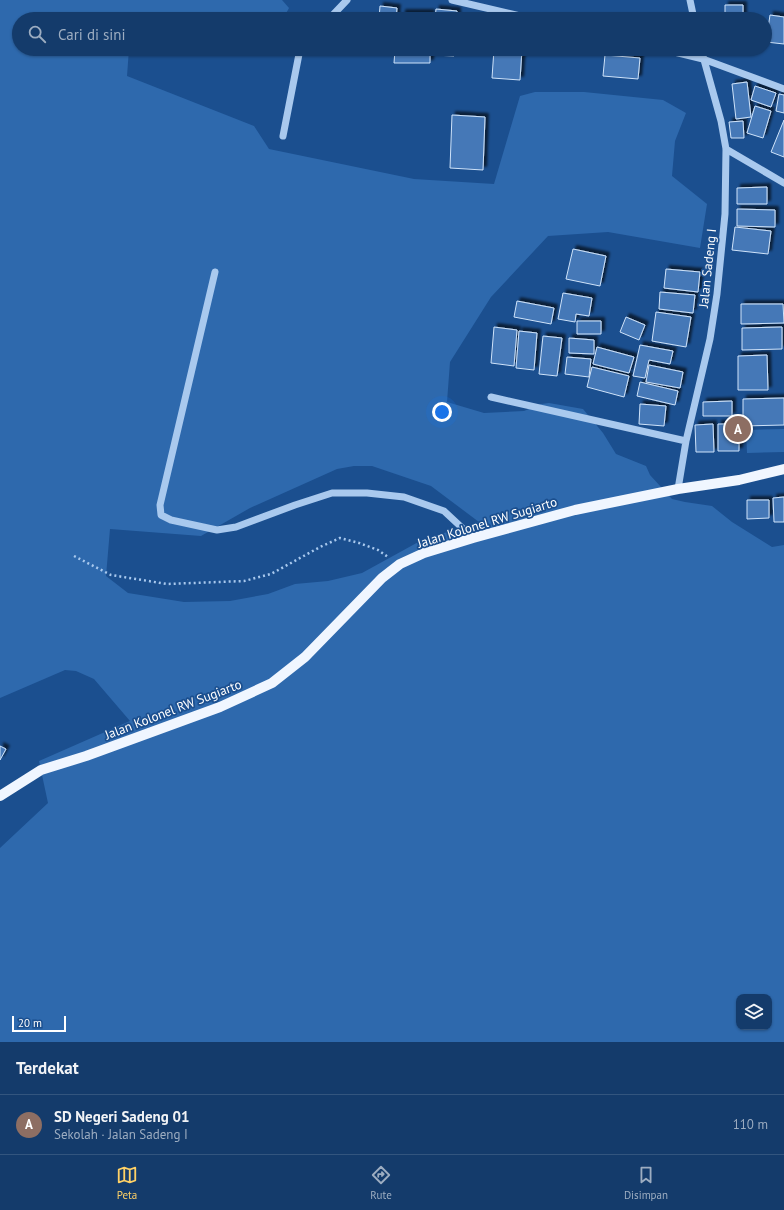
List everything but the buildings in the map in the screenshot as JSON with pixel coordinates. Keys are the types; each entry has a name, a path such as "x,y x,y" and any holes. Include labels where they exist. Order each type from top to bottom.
{"main road":[{"name":"Jalan Kolonel RW Sugiarto","path":"0,796 40,770 86,756 220,707 272,682 305,657 382,578 400,564 424,553 575,510 678,489 739,480 784,469"}],"street":[{"path":"336,12 348,0"},
{"path":"452,0 503,12"},
{"path":"690,0 693,12"},
{"path":"283,136 299,56"},
{"path":"691,56 703,59 784,89"},
{"name":"Jalan Sadeng I","path":"678,489 686,441 710,339 717,294 725,214 726,149 721,121 702,56"},
{"path":"726,149 784,183"},
{"path":"215,272 160,505 161,515 171,520 217,530 236,527 332,493 367,493 404,497 444,511 473,538"},
{"path":"491,397 686,441"}],"path":[{"path":"74,556 111,575 167,584 244,581 271,574 320,547 340,538 360,543 378,550 400,564"}],"shaded area":[{"path":"0,0 282,0 289,8 287,12 12,12 12,56 128,56 127,76 254,126 269,149 414,179 494,184 520,96 535,92 584,92 663,100 686,113 675,141 672,176 707,204 700,248 608,232 548,236 491,297 450,362 447,402 484,413 524,411 541,404 549,403 583,409 603,433 616,454 646,466 650,475 672,499 712,506 732,522 772,547 784,545 784,1042 0,1042 0,848 48,803 39,761 130,721 94,679 76,671 65,670 0,698","holes":["354,466 372,466 431,486 479,522 422,540 362,573 328,581 295,584 268,594 230,601 184,602 128,593 106,576 110,529 201,536 250,508 337,469"]},
{"path":"784,429 784,452 747,453 746,430"}],"place":[{"name":"SD Negeri Sadeng 01","path":"738,429"}]}
